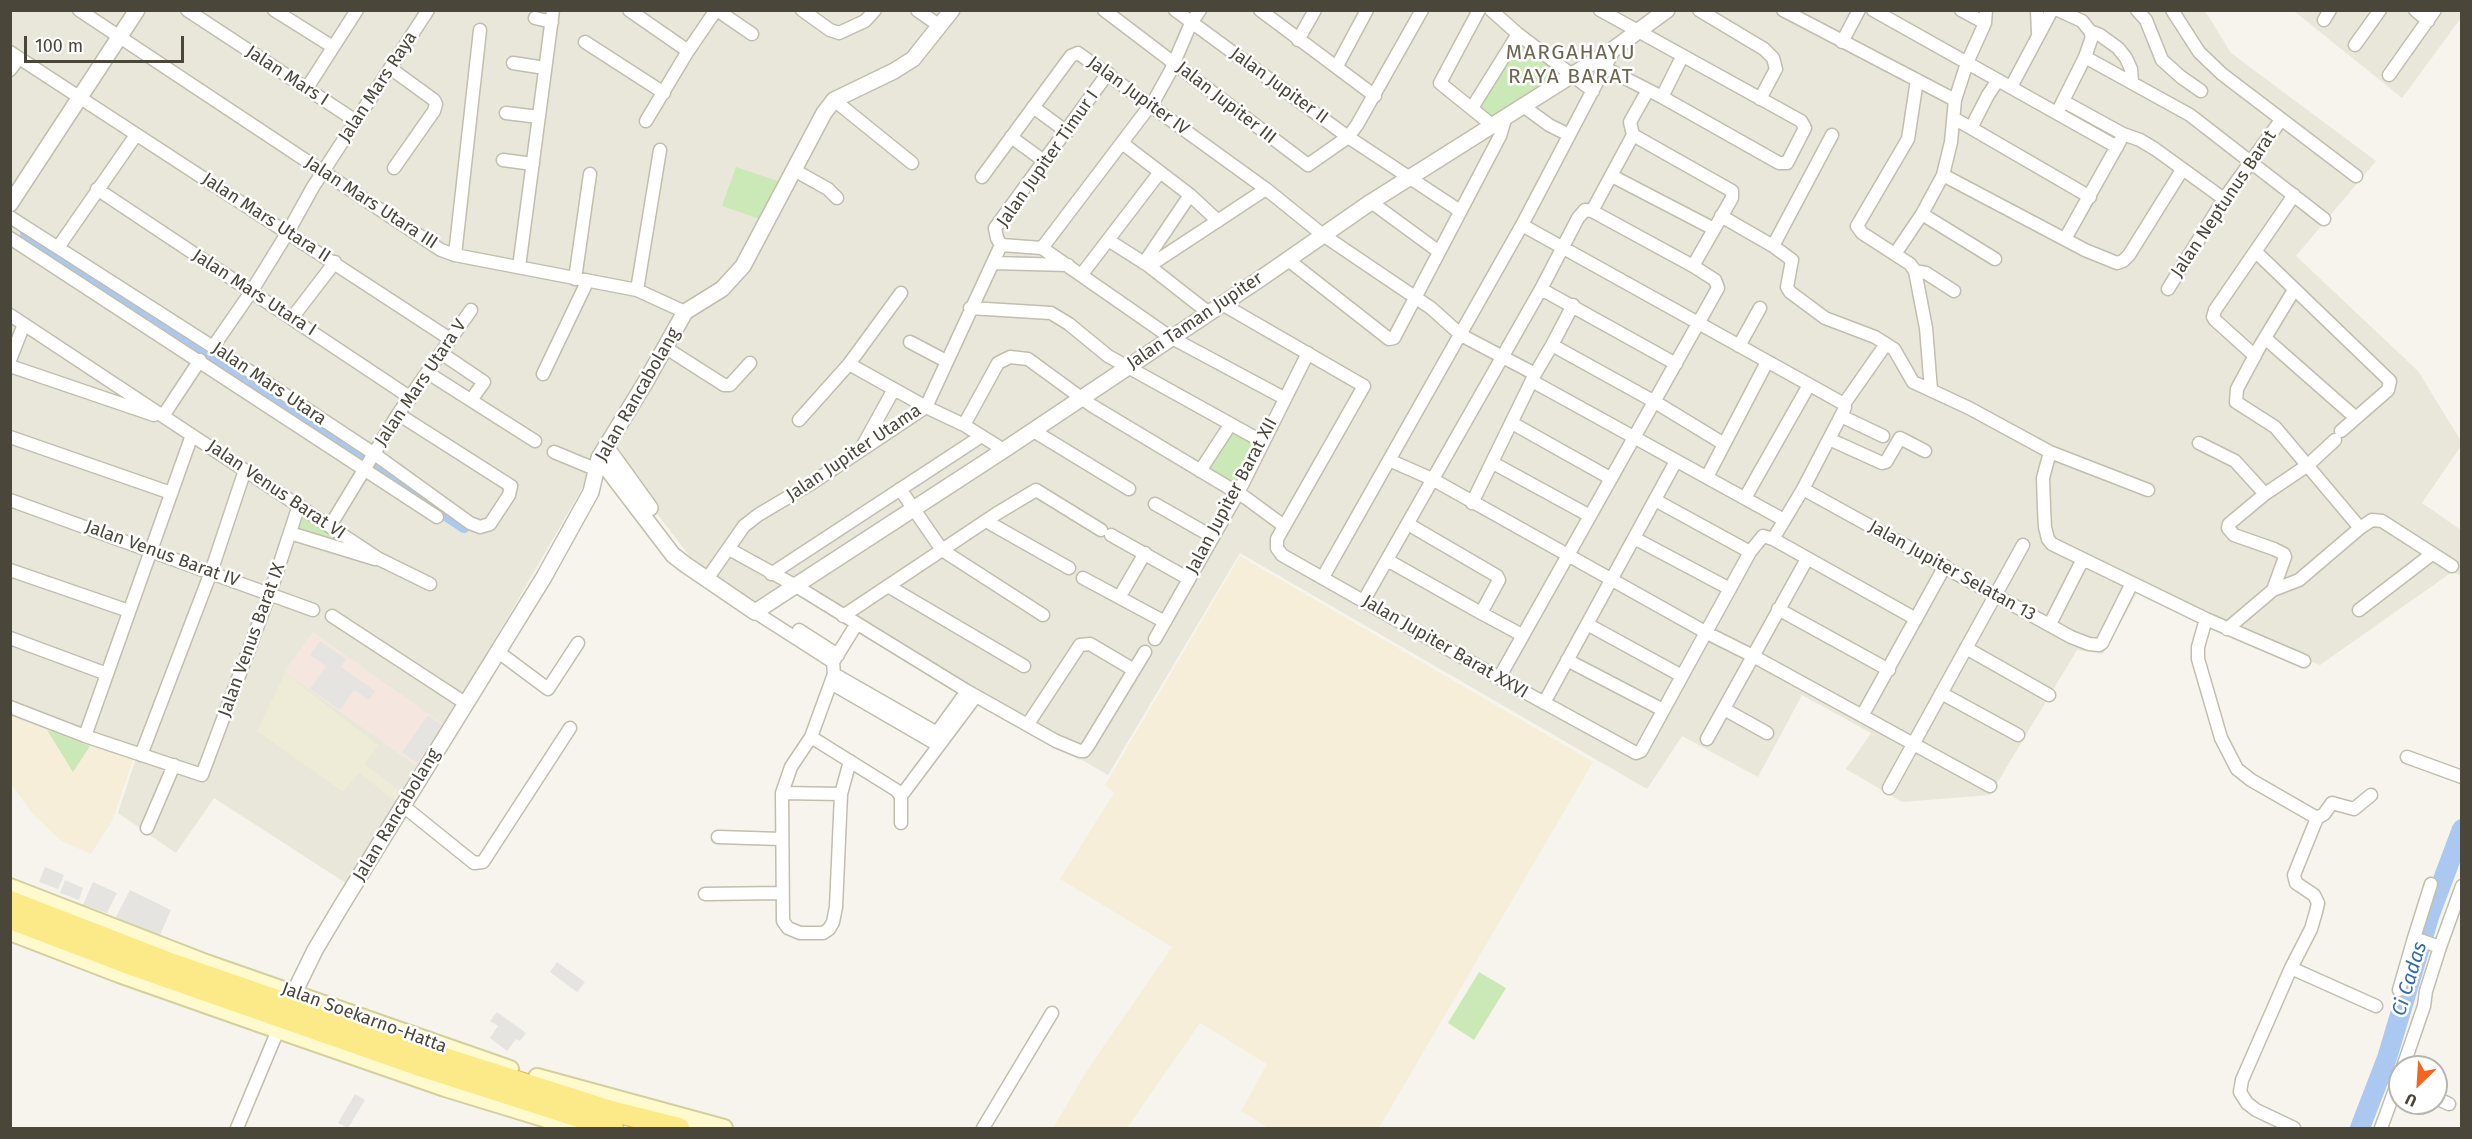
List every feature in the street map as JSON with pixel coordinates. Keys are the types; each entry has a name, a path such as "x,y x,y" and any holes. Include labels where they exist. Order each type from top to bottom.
{"highway":[{"name":"Jalan Soekarno-Hatta","path":"10,901 172,964 432,1054 609,1124"},
{"name":"Jalan Soekarno-Hatta","path":"10,919 126,963 423,1067 609,1124 632,1123 679,1128"},
{"path":"172,964 206,963"}],"main road":[{"name":"Jalan Soekarno-Hatta","path":"10,888 206,963 404,1034 548,1081 724,1128"},
{"path":"10,933 119,974 445,1088 576,1128"}],"street":[{"name":"Jalan Mars Utara III","path":"79,10 441,250 455,255 581,281 637,290 685,312"},
{"path":"10,204 137,10"},
{"name":"Jalan Mars I","path":"187,10 205,15 356,121"},
{"path":"274,10 333,47"},
{"path":"307,88 357,10"},
{"name":"Jalan Mars Raya","path":"213,347 251,292 323,173 428,10"},
{"path":"628,10 688,51"},
{"path":"646,121 688,51 717,10 752,34"},
{"path":"802,10 830,30 839,33 865,21 875,10"},
{"path":"917,10 937,24"},
{"path":"912,163 834,100 908,63 937,24 952,10"},
{"name":"Jalan Jupiter III","path":"1104,10 1306,165 1348,137"},
{"name":"Jalan Jupiter II","path":"1175,10 1348,137 1460,211"},
{"path":"1042,248 1150,105 1151,96 1166,69 1174,62 1191,22 1200,10"},
{"path":"1298,40 1315,10"},
{"path":"1337,66 1367,10"},
{"path":"1348,137 1375,96 1422,10"},
{"path":"1479,10 1440,83 1492,125"},
{"path":"1491,10 1567,77 1593,91"},
{"name":"Jalan Taman Jupiter","path":"759,609 1004,450 1371,202 1615,48 1667,10"},
{"path":"1699,10 1764,49 1773,57 1776,69 1760,99"},
{"path":"1783,10 1955,100"},
{"path":"1842,42 1859,10"},
{"path":"1873,10 2117,147"},
{"path":"1895,254 1922,214 1943,176 1955,119 1955,100 1986,17 1961,10"},
{"path":"2037,10 2038,34"},
{"path":"2012,87 2052,10"},
{"path":"2057,113 2085,57 2092,37 2082,21 2058,10"},
{"path":"2137,10 2146,20 2162,60 2201,91"},
{"path":"2172,10 2209,63 2356,176"},
{"path":"2355,45 2380,10"},
{"path":"2389,75 2432,16 2415,10"},
{"path":"1260,11 1375,96"},
{"path":"1602,12 1804,124 1804,132 1787,163 1779,163 1662,97 1605,68"},
{"path":"519,267 553,16 535,18"},
{"path":"455,255 480,30"},
{"path":"2090,31 2112,43 2126,58 2131,69 2132,82"},
{"path":"1472,108 1518,34"},
{"path":"585,42 664,93"},
{"path":"1323,578 1522,225 1615,48"},
{"name":"Jalan Jupiter IV","path":"982,177 1033,107 1077,53 1266,189 1323,235 1431,308 1462,332 1634,438 1784,520"},
{"path":"10,70 15,55"},
{"name":"Jalan Mars Utara II","path":"15,55 450,339"},
{"path":"1662,97 1682,57"},
{"path":"2085,57 2190,115 2251,160 2324,219"},
{"path":"513,63 546,68"},
{"path":"390,68 434,100 436,104 434,111 394,168"},
{"name":"Jalan Jupiter Timur I","path":"1001,245 997,238 996,228 1108,74"},
{"path":"1917,80 1908,139 1857,226 1862,233 1910,264 1915,271 1926,328 1931,390"},
{"path":"1971,128 1998,81"},
{"path":"1648,90 1631,119 1630,126 1633,135 1732,191 1732,198 1693,266"},
{"name":"Jalan Rancabolang","path":"294,993 327,930 402,805 544,577 591,490 600,458 685,312 722,289 739,272 834,100"},
{"path":"2063,101 2155,149 2224,199"},
{"path":"1522,106 1546,123 1569,135"},
{"path":"1033,107 1067,132"},
{"path":"506,113 539,117"},
{"path":"1287,259 1389,339 1394,338 1500,136 1506,116"},
{"path":"1955,119 2090,197"},
{"name":"Jalan Neptunus Barat","path":"2168,289 2224,199 2281,120"},
{"path":"2066,239 2123,134"},
{"path":"59,246 136,135"},
{"path":"1592,211 1633,135"},
{"path":"1773,246 1832,135"},
{"path":"1011,137 1044,161"},
{"path":"1122,143 1190,195 1218,221"},
{"path":"637,290 660,150"},
{"path":"503,160 532,164"},
{"path":"794,170 828,189 837,198"},
{"path":"1943,176 2110,261 2123,261 2182,170"},
{"path":"1082,274 1160,172"},
{"path":"543,374 581,281 590,174"},
{"path":"1612,176 1714,229"},
{"name":"Jalan Mars Utara I","path":"97,189 411,398"},
{"path":"1147,265 1266,189"},
{"path":"1147,265 1190,195"},
{"path":"2255,356 2213,317 2215,310 2294,195"},
{"path":"1371,202 1438,251"},
{"path":"1364,600 1541,289 1581,213 1592,211 1693,266 1718,283 1719,288 1499,678"},
{"path":"1922,214 1995,259"},
{"path":"1721,216 1773,246 1792,260 1787,287 1790,292 1825,318 1875,337 1894,349 1913,382 2050,452 2148,490"},
{"name":"Jalan Mars Utara","path":"10,217 59,246 213,347 369,461 437,517"},
{"path":"1522,225 1809,385 1883,436"},
{"name":"Jalan Mars Utara","path":"10,238 200,360 476,526 490,524 512,488 399,414"},
{"path":"964,425 998,363 1010,357 1028,359 1090,405 1238,493 1284,526 1364,386 1308,353 1215,308 1108,240"},
{"path":"1001,245 1042,248 1170,337 1284,398"},
{"name":"Jalan Jupiter Utama","path":"709,576 744,526 758,515 926,407 1001,245"},
{"path":"2256,252 2388,379 2390,385 2388,390 2308,465 2265,494 2234,519 2228,528 2234,535 2284,554 2285,558 2273,590"},
{"path":"292,318 335,262"},
{"path":"994,263 1068,265"},
{"path":"1915,271 1926,273 1954,291"},
{"path":"1541,289 1676,364"},
{"path":"2294,290 2237,389 2236,402 2275,426 2360,528"},
{"path":"798,420 849,364 901,293"},
{"path":"1472,503 1573,305"},
{"path":"970,308 1050,313 1069,324 1108,356 1263,442"},
{"path":"1739,346 1760,308"},
{"name":"Jalan Mars Utara V","path":"330,526 399,414 471,310"},
{"name":"Jalan Venus Barat VI","path":"10,315 379,559 430,584"},
{"path":"10,360 24,324"},
{"path":"2265,338 2356,418"},
{"path":"910,342 946,361"},
{"path":"1773,539 1803,489 1843,410 1886,344"},
{"path":"1552,345 1655,402 1724,444"},
{"path":"666,348 724,386 730,385 750,363"},
{"path":"441,353 484,382 471,400"},
{"name":"Jalan Jupiter Barat XII","path":"1155,639 1238,493 1308,353"},
{"path":"168,418 200,360"},
{"path":"1707,477 1767,362"},
{"path":"849,364 926,407 964,425 1004,450"},
{"name":"Jalan Venus Barat VI","path":"10,366 168,418"},
{"path":"428,373 535,441"},
{"path":"1745,498 1809,385"},
{"path":"860,450 894,389"},
{"path":"1512,423 1610,478"},
{"path":"1200,471 1230,425"},
{"path":"1032,429 1129,489"},
{"path":"85,736 192,435"},
{"path":"10,437 171,493"},
{"path":"771,574 980,437"},
{"path":"1829,439 1882,463 1886,462 1900,438 1925,451"},
{"path":"2199,443 2235,461 2265,494"},
{"path":"554,452 600,458 646,511 676,551 688,562 759,609 834,669 937,739"},
{"path":"2050,452 2043,478 2045,527 2048,539 2058,547 2206,619 2304,661"},
{"path":"1389,459 1432,479 1707,633 1990,786"},
{"path":"1544,703 1676,461"},
{"path":"1493,463 1590,516"},
{"path":"141,755 211,572 245,470"},
{"path":"900,489 942,550 1043,615"},
{"name":"Jalan Jupiter Selatan 13","path":"1803,489 2071,637 2089,644 2102,643 2132,583"},
{"path":"843,616 986,521 1039,490 1106,532 1189,579"},
{"name":"Jalan Venus Barat IV","path":"10,500 313,610"},
{"path":"1655,500 1750,552"},
{"path":"1155,504 1213,537"},
{"name":"Jalan Venus Barat IX","path":"174,765 202,775 270,593 299,505"},
{"path":"2227,629 2273,590 2299,580 2360,528 2376,520 2384,522 2452,566"},
{"path":"986,521 1069,568"},
{"path":"1408,524 1497,576 1499,580 1481,613"},
{"name":"Jalan Jupiter Barat XXVI","path":"1284,526 1277,539 1277,548 1282,555 1636,753 1641,751 1664,710"},
{"name":"Jalan Venus Barat VI","path":"290,533 364,557 379,559"},
{"path":"1567,660 1664,710 1750,552 1763,536 1773,539 1916,619"},
{"path":"1634,538 1730,589"},
{"path":"1889,788 2023,545"},
{"path":"729,549 796,586 856,625 1056,741 1084,751 1145,652"},
{"path":"1120,596 1145,553"},
{"path":"2359,610 2432,554"},
{"path":"1707,739 1807,559"},
{"path":"2050,624 2083,559"},
{"path":"1387,560 1522,635"},
{"path":"1862,716 1945,566"},
{"path":"10,570 129,611"},
{"path":"1085,579 1165,622"},
{"path":"888,586 1024,666"},
{"path":"1778,609 1889,670"},
{"path":"332,616 465,703"},
{"path":"2206,619 2198,647 2198,659 2221,738 2237,769 2250,780 2317,818"},
{"path":"1587,624 1682,676"},
{"path":"850,761 841,794 836,907 833,922 823,933 800,933 788,928 783,921 782,793 791,767 812,737 834,669 856,625"},
{"path":"10,638 107,674"},
{"path":"497,651 548,689 578,643"},
{"path":"1028,724 1080,645 1090,644 1134,670"},
{"path":"1966,648 2049,695"},
{"path":"901,823 898,793 972,693"},
{"path":"1941,693 2018,735"},
{"path":"10,707 85,736 174,765 147,828"},
{"path":"1724,709 1767,733"},
{"path":"402,805 474,863 483,862 570,728"},
{"path":"812,737 898,793"},
{"path":"2407,757 2462,777"},
{"path":"782,793 841,794"},
{"path":"2294,1128 2256,1110 2247,1103 2240,1092 2242,1080 2291,968 2311,929 2316,912 2318,903 2314,895 2296,883 2294,875 2317,818 2324,814 2332,803 2354,809 2371,795"},
{"path":"718,837 781,839"},
{"path":"2398,990 2431,884"},
{"path":"2407,1055 2424,1006 2437,946 2462,886"},
{"path":"705,894 781,893"},
{"path":"2415,939 2437,946"},
{"path":"2291,968 2376,1006"},
{"path":"983,1128 1052,1013"},
{"path":"237,1128 278,1030"},
{"path":"2381,1128 2388,1110"}],"shaded area":[{"path":"2461,10 2461,18 2402,98 2294,11"},
{"path":"10,11 2205,11 2231,53 2376,161 2296,256 2418,371 2461,441 2461,446 2422,503 2461,530 2461,576 2452,572 2320,665 2140,588 2103,654 2077,650 1990,795 1902,802 1846,769 1871,733 1802,695 1758,777 1682,736 1647,789 1240,553 1108,775 789,590 762,607 707,579 606,447 352,887 214,798 176,853 118,813 137,755 11,706"},
{"path":"1240,556 1593,762 1379,1128 1269,1128 1241,1111 1267,1064 1200,1023 1127,1128 1053,1128 1086,1072 1172,947 1060,879 1114,793 1105,785"},
{"path":"313,632 447,727 418,767 284,672"},
{"path":"320,641 346,659 341,667 375,691 369,700 354,690 340,710 310,689 326,666 310,655"},
{"path":"285,673 378,745 365,764 406,796 400,805 359,773 343,792 257,731"},
{"path":"11,712 134,757 112,821 91,854 61,841 32,813 11,784"},
{"path":"428,715 443,726 417,763 402,752"},
{"path":"45,867 64,875 58,889 39,882"},
{"path":"65,880 83,888 79,900 60,893"},
{"path":"93,882 117,893 107,913 83,905"},
{"path":"130,890 171,910 159,937 115,919"},
{"path":"557,962 585,982 577,992 550,972"},
{"path":"497,1012 526,1033 520,1041 516,1039 507,1051 490,1038 498,1026 490,1021"},
{"path":"355,1094 365,1100 348,1128 338,1123"}],"green space":[{"path":"1518,43 1551,66 1550,83 1493,120 1479,108"},
{"path":"736,167 781,182 763,220 722,206"},
{"path":"1231,428 1258,443 1237,486 1207,470"},
{"path":"301,509 366,555 293,532"},
{"path":"47,730 90,746 73,772"},
{"path":"1479,972 1506,988 1474,1040 1448,1023"}],"waterway":[{"path":"26,234 464,527"},
{"name":"Ci Cadas","path":"2360,1128 2387,1058 2430,914 2462,829"}],"district":[{"name":"MARGAHAYU RAYA BARAT","path":"1571,65"}]}
